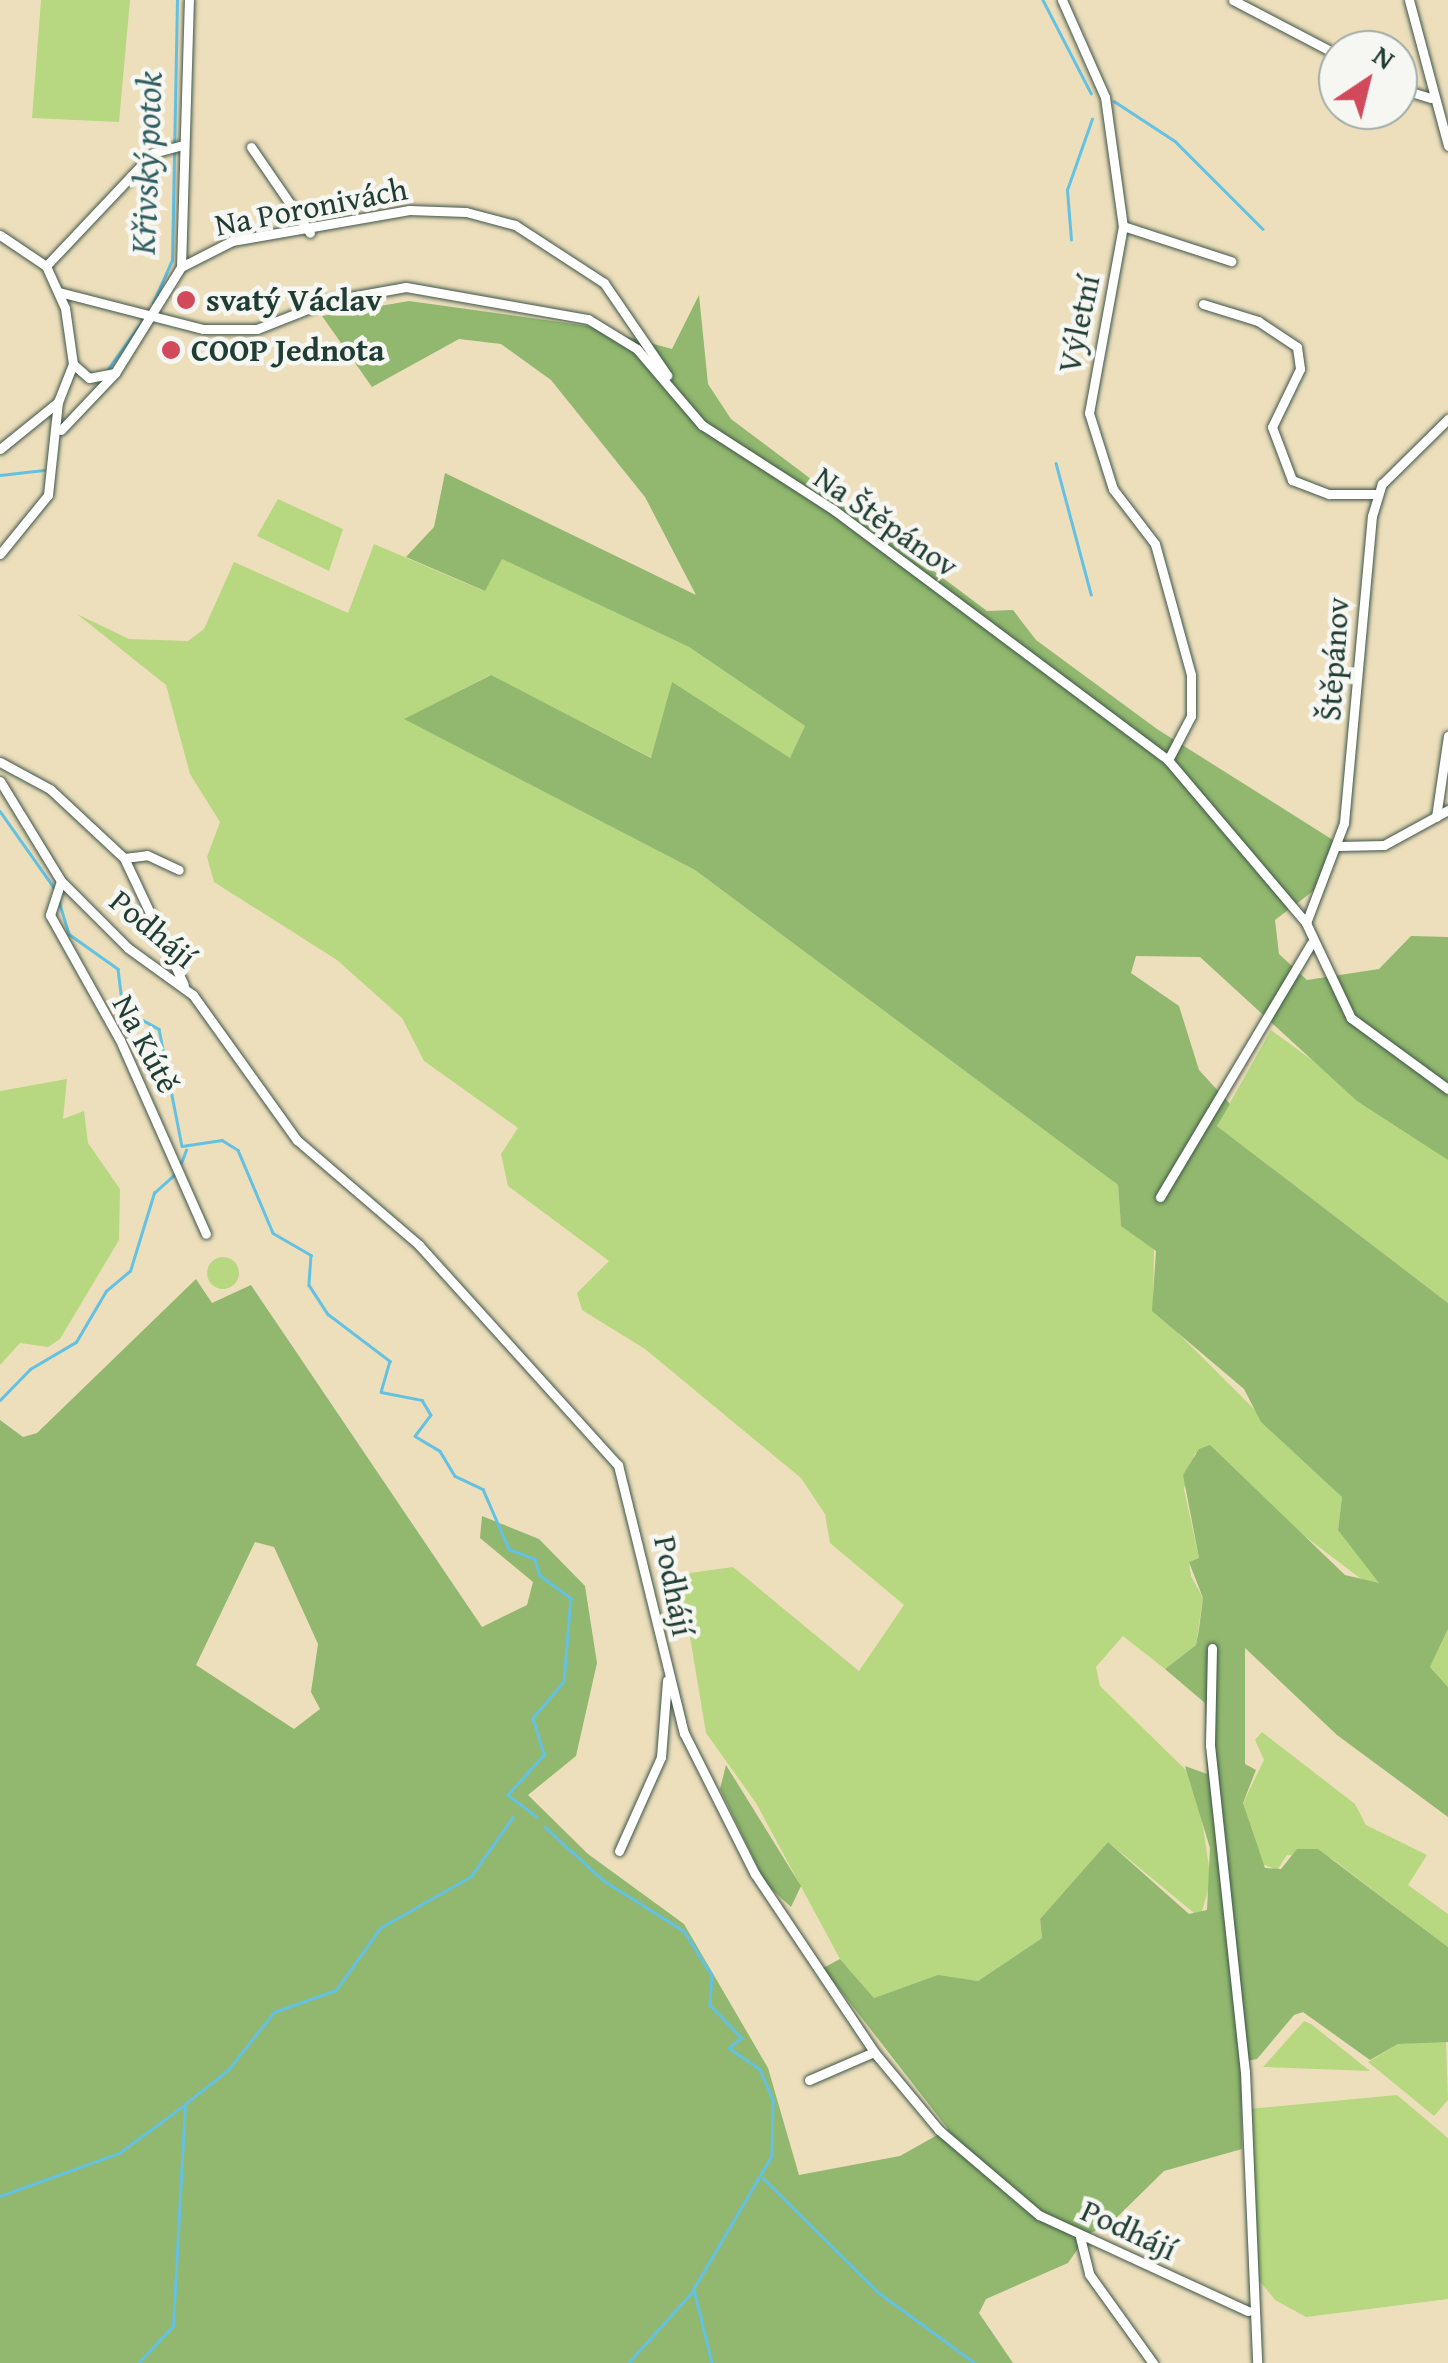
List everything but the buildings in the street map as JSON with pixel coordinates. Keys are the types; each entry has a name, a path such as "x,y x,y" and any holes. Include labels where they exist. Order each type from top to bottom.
{"street":[{"path":"61,430 115,373 181,266 173,148 189,0"},
{"name":"Výletní","path":"1062,0 1105,97 1123,226 1089,414 1113,489 1155,544 1191,675 1191,716 1168,760"},
{"path":"1232,0 1318,44"},
{"path":"1409,0 1432,98 1448,146"},
{"path":"1418,94 1432,98"},
{"path":"251,147 310,233"},
{"path":"46,266 87,215 173,148"},
{"name":"Na Poronivách","path":"181,266 232,241 310,233 410,210 515,225 604,283 677,392"},
{"path":"1123,226 1231,261"},
{"path":"0,236 46,266 59,292 73,364 58,402 61,430 48,495 0,554"},
{"name":"Na Štěpánov","path":"59,292 203,330 257,329 328,301 406,287 518,301 588,319 637,348 677,392 752,462 834,510 1168,760 1306,923 1311,944 1350,1018 1448,1089"},
{"path":"1204,304 1258,321 1297,347 1300,369 1272,427 1292,480 1328,494 1378,494 1448,419"},
{"path":"73,364 89,378 115,373"},
{"path":"0,449 58,402"},
{"name":"Štěpánov","path":"1306,923 1338,846 1378,494"},
{"path":"1436,817 1448,736"},
{"path":"0,762 50,789 124,858 185,988"},
{"name":"Podhájí","path":"1,785 57,886 128,948 185,988 296,1140 419,1245 618,1465 684,1733 755,1874 874,2052 938,2130 1038,2215 1248,2311"},
{"path":"1338,846 1384,845 1448,810"},
{"path":"124,858 146,855 179,870"},
{"name":"Na Kútě","path":"57,886 50,915 66,952 120,1040 206,1234"},
{"path":"1160,1197 1311,944"},
{"path":"1212,1648 1210,1745 1245,2072 1248,2311 1256,2363"},
{"path":"619,1850 661,1757 668,1678"},
{"path":"809,2080 874,2052"},
{"path":"1080,2237 1088,2274 1154,2363"}],"green space":[{"path":"41,0 130,0 119,122 32,118"},
{"path":"699,295 708,384 731,419 987,611 1013,610 1036,640 1157,729 1333,840 1329,879 1275,920 1279,954 1307,980 1379,969 1411,936 1448,937 1448,1160 1357,1101 1200,957 1136,956 1131,973 1179,1006 1199,1070 1230,1104 1217,1126 1448,1303 1448,1629 1430,1667 1448,1687 1448,1817 1337,1735 1245,1648 1245,1764 1256,1770 1243,1803 1265,1868 1281,1869 1297,1849 1318,1849 1448,1947 1448,2042 1398,2044 1370,2060 1303,2012 1294,2015 1257,2059 1241,2062 1242,2149 1164,2171 1109,2225 1088,2234 1068,2263 986,2299 979,2313 1013,2363 0,2363 0,1420 23,1437 37,1433 196,1279 212,1303 251,1285 482,1627 527,1605 533,1582 480,1538 482,1516 539,1539 585,1586 597,1663 576,1756 528,1795 588,1854 684,1924 768,2068 799,2175 900,2156 948,2129 823,1968 840,1959 874,1998 938,1975 978,1981 1042,1938 1040,1919 1108,1842 1189,1914 1207,1910 1210,1848 1185,1766 1207,1774 1205,1703 1165,1669 1196,1645 1199,1629 1203,1598 1189,1562 1199,1558 1183,1475 1199,1449 1210,1445 1345,1575 1379,1583 1338,1530 1342,1497 1261,1422 1244,1389 1152,1311 1156,1251 1121,1226 1118,1185 695,870 404,719 491,675 651,758 672,682 790,758 805,726 689,647 502,559 485,591 406,557 434,527 445,473 696,595 645,497 551,380 501,344 459,339 372,387 322,316 409,301 588,326 672,349","holes":["255,1542 274,1547 318,1644 311,1692 320,1709 294,1729 196,1665"]},
{"path":"278,499 343,529 329,571 257,536"},
{"path":"374,544 484,591 501,558 689,647 805,726 790,759 672,683 652,758 490,675 405,719 695,870 1118,1185 1121,1225 1154,1249 1153,1308 1342,1497 1338,1529 1379,1581 1373,1588 1195,1453 1184,1489 1199,1558 1189,1562 1191,1576 1203,1598 1196,1645 1165,1669 1123,1636 1096,1667 1100,1686 1196,1780 1211,1880 1200,1918 1108,1842 1040,1919 1042,1938 978,1981 938,1976 874,1998 840,1959 756,1803 706,1733 687,1619 672,1590 690,1573 733,1567 859,1671 904,1605 830,1543 825,1514 801,1478 645,1349 582,1310 577,1293 609,1261 508,1186 501,1154 518,1128 424,1061 402,1018 337,960 214,882 207,857 220,822 190,774 166,685 77,614 129,639 188,641 204,629 234,562 348,613"},
{"path":"1271,1030 1448,1160 1448,1303 1217,1126"},
{"path":"67,1079 63,1119 84,1111 88,1143 120,1189 119,1240 60,1339 48,1347 20,1343 0,1365 0,1091"},
{"path":"223,1257 234,1262 239,1273 234,1284 223,1289 212,1284 207,1273 212,1262"},
{"path":"1448,1629 1448,1687 1430,1667"},
{"path":"1262,1732 1355,1804 1366,1825 1427,1855 1408,1885 1448,1914 1448,1947 1331,1858 1287,1855 1277,1870 1260,1863 1243,1803 1264,1760 1255,1740"},
{"path":"726,1765 801,1886 791,1907 766,1884 720,1789"},
{"path":"1304,2021 1311,2024 1370,2071 1263,2067"},
{"path":"1446,2041 1448,2100 1434,2116 1368,2062 1398,2044"},
{"path":"1397,2095 1448,2138 1448,2299 1306,2317 1275,2300 1254,2274 1249,2109"}],"waterway":[{"name":"Křivský potok","path":"153,303 172,260 177,0"},
{"path":"1043,0 1091,93"},
{"path":"1114,101 1175,141 1263,229"},
{"path":"1071,240 1067,190 1092,119"},
{"name":"Křivský potok","path":"108,369 141,323"},
{"path":"1056,463 1091,594"},
{"name":"Křivský potok","path":"0,475 44,470"},
{"name":"Křivský potok","path":"0,811 55,889"},
{"name":"Křivský potok","path":"59,901 69,934 118,969 123,1009 159,1029 182,1146 222,1140 238,1150 273,1233 311,1255 309,1285 328,1314 390,1361 381,1392 422,1400 431,1415 415,1436 440,1451 455,1476 483,1489 509,1549 535,1559 540,1575 571,1598 564,1682 533,1718 544,1755 508,1795 537,1817"},
{"path":"181,1163 186,1150"},
{"path":"0,1400 30,1369 76,1342 106,1291 130,1271 154,1193 175,1174"},
{"path":"138,2363 173,2326 185,2104 228,2070 274,2012 336,1990 380,1928 471,1876 513,1817"},
{"name":"Křivský potok","path":"545,1827 603,1880 684,1931 712,1975 710,2005 742,2038 729,2048 760,2069 773,2100 772,2156 694,2289 712,2363"},
{"path":"0,2196 119,2153 184,2105"},
{"path":"763,2178 878,2292 975,2363"},
{"path":"628,2363 694,2290"}],"place":[{"name":"svatý Václav","path":"186,300"},
{"name":"COOP Jednota","path":"171,350"}]}
